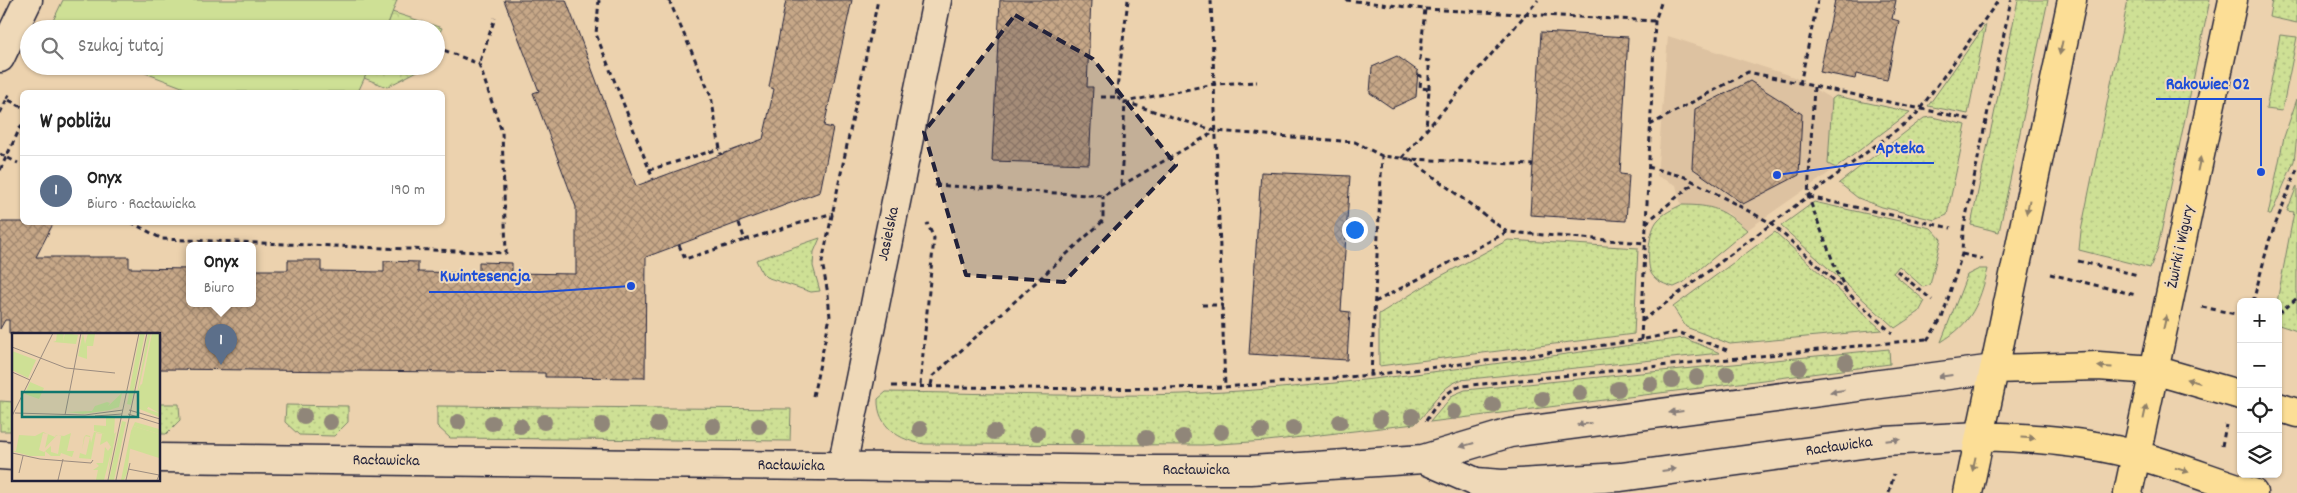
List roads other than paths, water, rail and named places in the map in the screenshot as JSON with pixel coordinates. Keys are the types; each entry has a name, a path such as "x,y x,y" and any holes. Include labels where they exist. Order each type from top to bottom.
{"main road":[{"path":"1968,493 2072,0"},
{"name":"Żwirki i Wigury","path":"2128,493 2233,0"},
{"name":"Racławicka","path":"1994,369 2098,366 2154,370 2237,394"},
{"path":"2282,408 2297,413"},
{"name":"Racławicka","path":"1980,436 2031,438 2084,444 2136,455 2253,493"}],"street":[{"path":"0,58 28,0"},
{"name":"Jasielska","path":"842,467 937,0"},
{"name":"Racławicka","path":"160,458 1251,470 1423,459 1510,433 1994,369"},
{"name":"Racławicka","path":"1423,459 1468,479 1502,484 1621,477 1884,441 1980,436"}],"place":[{"name":"Rakowiec 02","path":"2261,172"},
{"name":"Apteka","path":"1777,175"},
{"name":"Kwintesencja","path":"631,286"},
{"name":"Onyx","path":"221,365"}]}
